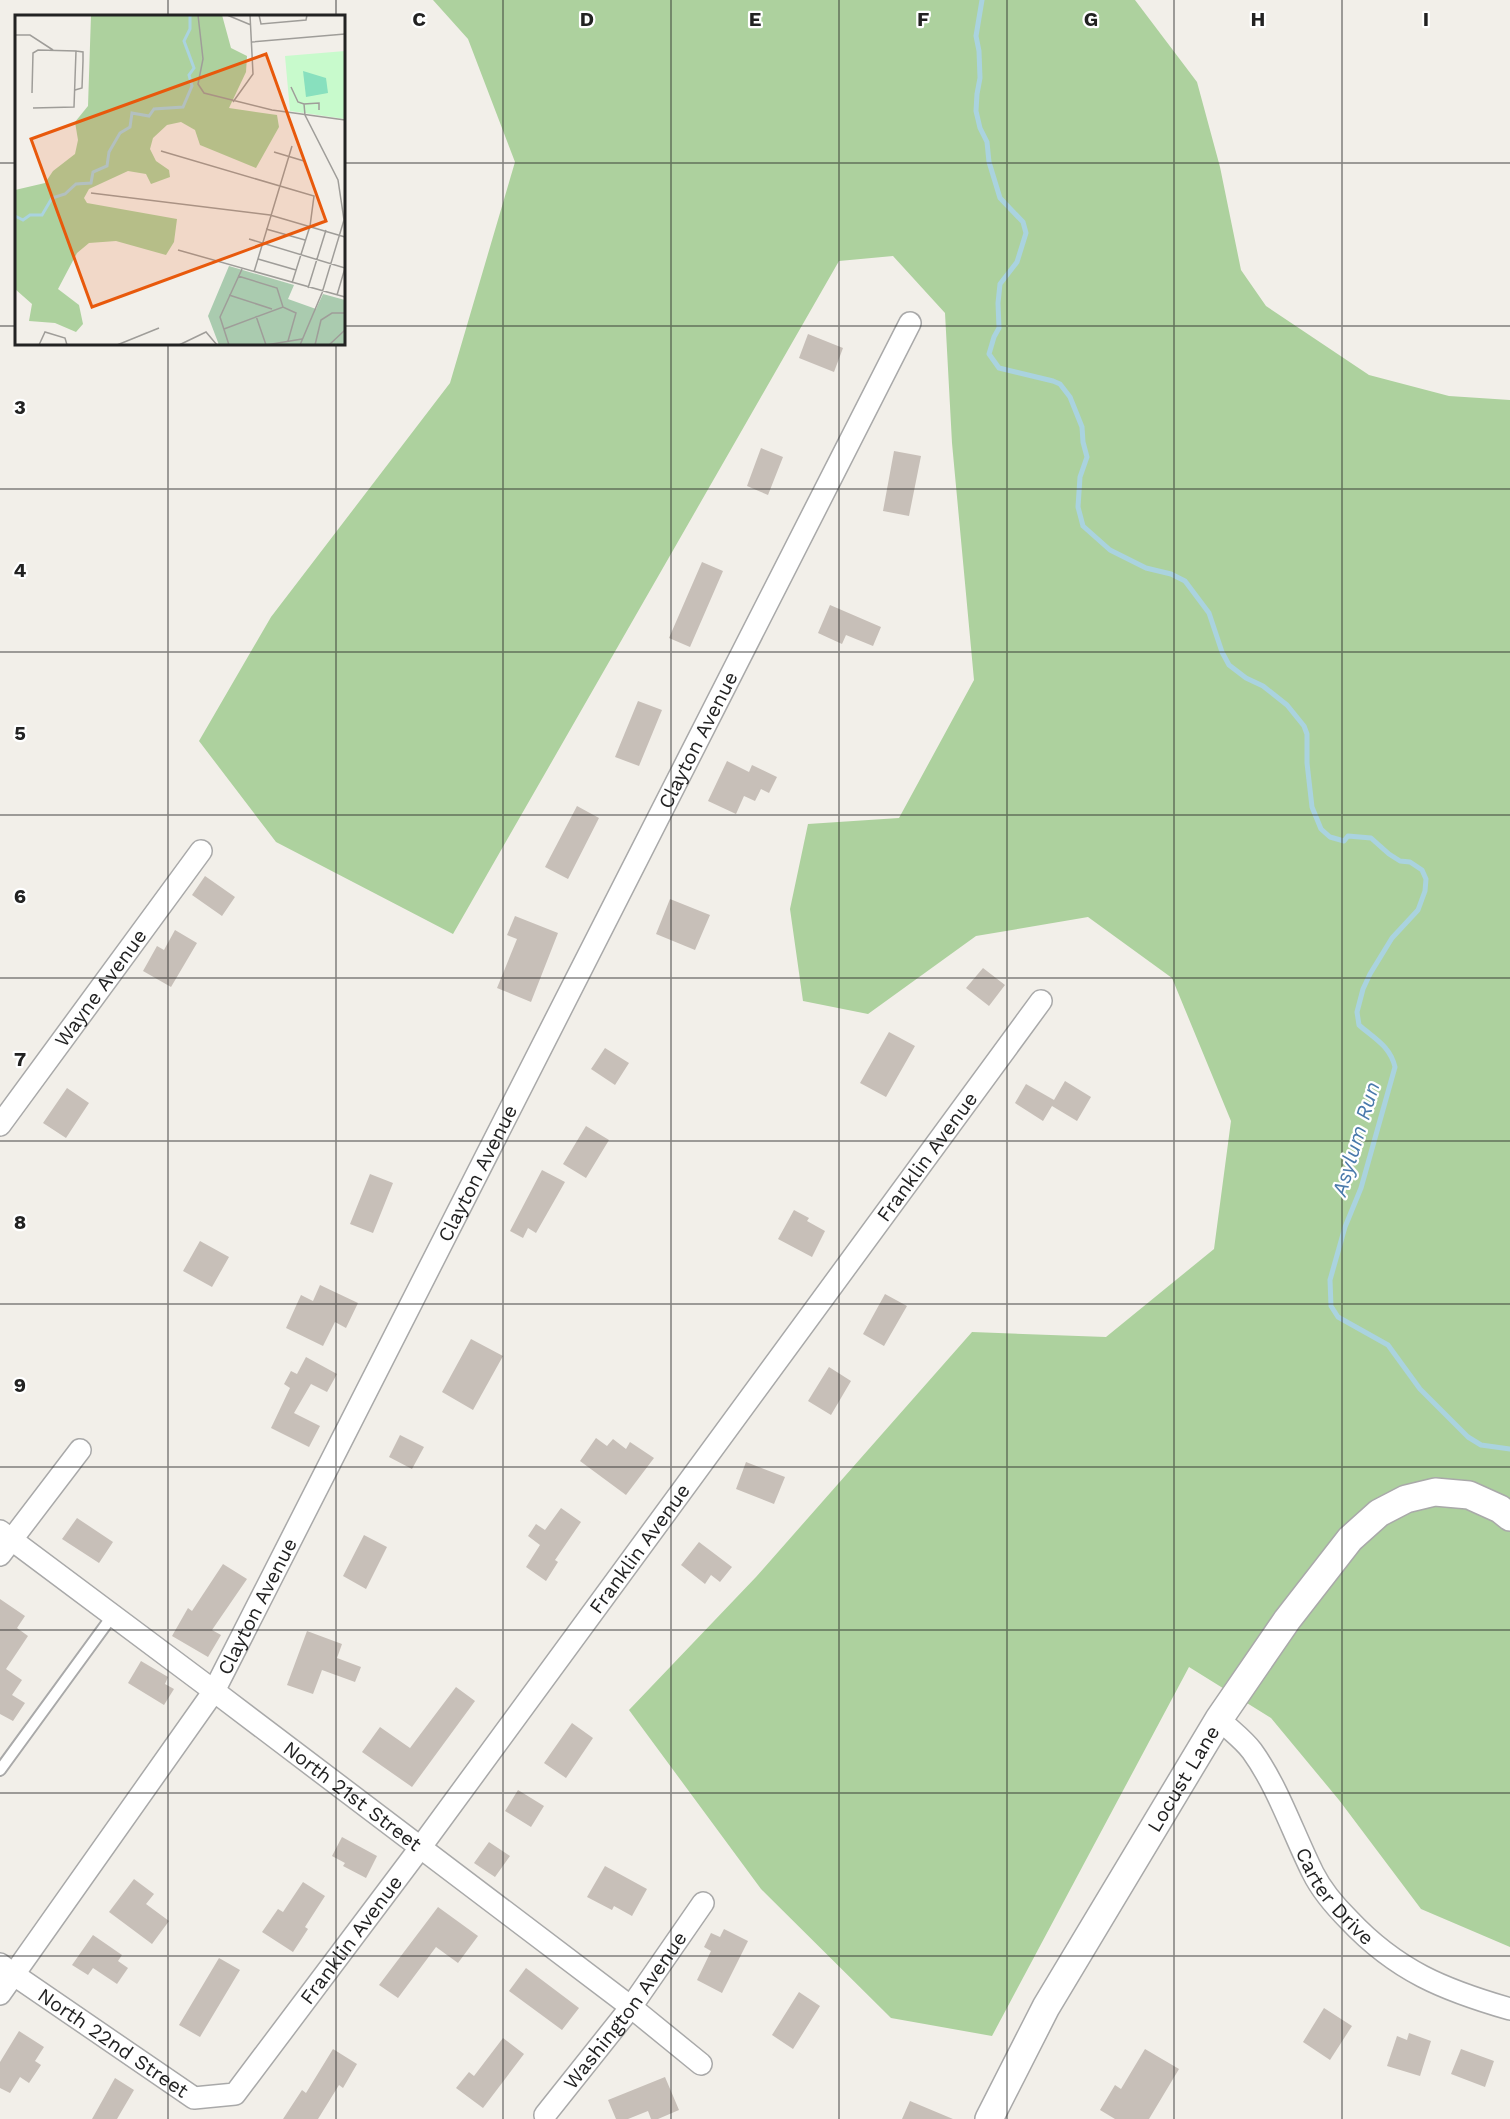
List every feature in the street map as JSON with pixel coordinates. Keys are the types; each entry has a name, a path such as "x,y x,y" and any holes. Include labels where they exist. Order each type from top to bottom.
{"street":[{"name":"Clayton Avenue","path":"0,1994 6,1969 214,1691 910,323"},
{"name":"Wayne Avenue","path":"0,1125 201,850"},
{"name":"Franklin Avenue","path":"236,2094 420,1848 1041,1001"},
{"path":"4,1542 80,1449"},
{"name":"Locust Lane","path":"988,2119 1046,2007 1219,1719 1287,1620 1350,1539 1379,1513 1406,1499 1435,1492 1469,1495 1500,1509 1510,1517"},
{"name":"North 21st Street","path":"4,1542 113,1615 631,2007 701,2064"},
{"name":"Carter Drive","path":"1219,1719 1251,1750 1314,1876 1334,1905 1360,1932 1390,1959 1422,1977 1470,1997 1510,2009"},
{"name":"Washington Avenue","path":"545,2115 631,2007 703,1903"},
{"name":"North 22nd Street","path":"6,1969 194,2098 236,2094"}],"lane":[{"path":"0,1770 113,1615"}],"green space":[{"path":"433,0 1135,0 1197,82 1220,167 1241,270 1266,306 1369,375 1449,396 1510,400 1510,1947 1421,1909 1339,1800 1271,1718 1189,1667 992,2036 891,2018 761,1889 629,1710 756,1577 972,1332 1106,1337 1214,1249 1231,1121 1172,978 1088,917 976,936 868,1014 803,1001 790,909 808,824 899,818 974,680 952,443 945,313 893,256 839,261 453,934 276,842 199,741 271,617 450,383 515,162 468,39"}],"building":[{"path":"808,334 843,348 834,372 799,358"},
{"path":"761,448 783,457 768,495 747,486"},
{"path":"894,451 921,456 909,516 883,511"},
{"path":"702,562 723,571 690,647 669,638"},
{"path":"830,605 881,627 873,646 846,635 842,644 818,633"},
{"path":"638,701 662,710 639,766 615,757"},
{"path":"727,761 749,772 752,765 777,777 769,793 761,789 755,801 744,796 736,814 708,801"},
{"path":"577,806 599,818 568,879 545,867"},
{"path":"205,876 235,897 222,916 192,895"},
{"path":"670,899 710,915 695,950 656,934"},
{"path":"515,916 558,933 531,1002 497,988 517,939 507,935"},
{"path":"175,930 197,943 171,987 143,971 157,946 164,950"},
{"path":"983,968 1005,985 989,1006 966,988"},
{"path":"889,1032 915,1046 886,1097 860,1083"},
{"path":"605,1048 629,1063 615,1085 591,1069"},
{"path":"1065,1081 1091,1097 1077,1121 1052,1106 1043,1121 1015,1103 1026,1084 1054,1100"},
{"path":"67,1088 89,1103 66,1138 43,1123"},
{"path":"586,1126 609,1140 586,1178 563,1164"},
{"path":"542,1170 565,1182 536,1233 528,1228 523,1238 510,1231"},
{"path":"370,1174 393,1183 373,1233 350,1224"},
{"path":"794,1210 809,1218 807,1221 825,1231 812,1257 778,1239"},
{"path":"200,1241 229,1257 212,1287 183,1271"},
{"path":"320,1285 358,1303 346,1328 335,1322 323,1346 286,1328 301,1295 313,1301"},
{"path":"885,1294 907,1306 884,1346 863,1334"},
{"path":"471,1339 503,1356 473,1410 442,1392"},
{"path":"306,1357 337,1374 327,1392 311,1384 294,1413 320,1426 309,1447 271,1428 290,1388 284,1384 291,1371 297,1374"},
{"path":"829,1367 851,1381 831,1415 808,1401"},
{"path":"400,1435 424,1447 412,1469 389,1457"},
{"path":"596,1438 607,1446 613,1439 626,1449 630,1442 654,1458 626,1495 580,1461"},
{"path":"746,1462 785,1477 774,1504 736,1489"},
{"path":"561,1508 581,1522 555,1560 558,1562 546,1581 526,1567 540,1545 528,1536 536,1524 545,1530"},
{"path":"77,1518 113,1542 99,1563 62,1539"},
{"path":"364,1535 387,1547 366,1589 343,1576"},
{"path":"699,1542 732,1567 720,1582 711,1575 705,1584 681,1565"},
{"path":"223,1564 247,1579 212,1630 221,1635 208,1657 172,1636 188,1608 192,1611"},
{"path":"0,1599 25,1616 17,1628 28,1636 6,1669 22,1680 12,1695 25,1703 13,1721 0,1714"},
{"path":"307,1631 342,1644 337,1658 361,1667 355,1682 322,1670 313,1694 287,1685"},
{"path":"141,1661 168,1677 165,1684 174,1689 164,1705 128,1683"},
{"path":"456,1687 475,1701 412,1787 362,1752 380,1727 410,1748"},
{"path":"572,1723 593,1738 566,1778 544,1763"},
{"path":"518,1790 544,1806 531,1827 505,1811"},
{"path":"342,1837 377,1856 366,1878 343,1866 345,1863 332,1856"},
{"path":"489,1842 510,1856 495,1877 474,1863"},
{"path":"605,1866 647,1889 632,1916 614,1906 612,1910 587,1897"},
{"path":"134,1879 154,1894 146,1904 169,1921 152,1944 109,1912"},
{"path":"303,1882 325,1896 305,1927 308,1929 293,1952 262,1932 278,1909 283,1912"},
{"path":"438,1907 478,1936 458,1963 436,1947 398,1998 379,1985"},
{"path":"724,1929 748,1941 722,1993 697,1980 711,1951 704,1947 711,1933 720,1937"},
{"path":"93,1935 122,1955 118,1961 128,1968 117,1984 93,1968 88,1975 72,1965"},
{"path":"219,1958 240,1970 200,2037 179,2025"},
{"path":"526,1968 579,2008 562,2030 509,1991"},
{"path":"799,1992 820,2006 793,2049 772,2035"},
{"path":"1324,2008 1352,2026 1330,2060 1303,2042"},
{"path":"19,2031 44,2047 35,2061 41,2065 29,2083 20,2077 10,2093 0,2088 0,2062"},
{"path":"1409,2033 1431,2041 1420,2076 1387,2066 1397,2036 1407,2040"},
{"path":"503,2038 524,2054 483,2108 456,2088 469,2072 474,2076"},
{"path":"333,2049 357,2064 343,2088 339,2085 318,2119 283,2119 302,2090 306,2093"},
{"path":"1145,2049 1179,2069 1149,2119 1115,2119 1100,2110 1115,2085 1121,2089"},
{"path":"1461,2049 1494,2061 1485,2087 1451,2074"},
{"path":"665,2077 679,2110 658,2119 651,2119 648,2111 628,2119 616,2119 608,2100"},
{"path":"115,2078 134,2090 117,2119 92,2119"},
{"path":"910,2101 953,2119 902,2119"}],"waterway":[{"name":"Asylum Run","path":"982,0 976,36 980,78 976,111 980,128 987,142 989,162 1000,198 1023,222 1026,233 1017,262 1000,284 999,328 989,354 999,368 1053,381 1060,384 1070,397 1082,427 1087,457 1080,477 1078,507 1083,526 1110,550 1146,568 1171,574 1185,581 1209,613 1222,652 1229,665 1246,678 1263,686 1287,705 1304,726 1307,734 1307,763 1312,807 1321,829 1330,837 1344,841 1348,836 1371,838 1400,861 1410,862 1422,870 1426,879 1425,891 1418,910 1392,938 1370,974 1357,1012 1359,1025 1386,1048 1395,1067 1361,1188 1345,1227 1330,1280 1331,1306 1338,1317 1388,1345 1420,1389 1468,1437 1481,1445 1510,1449"}]}
